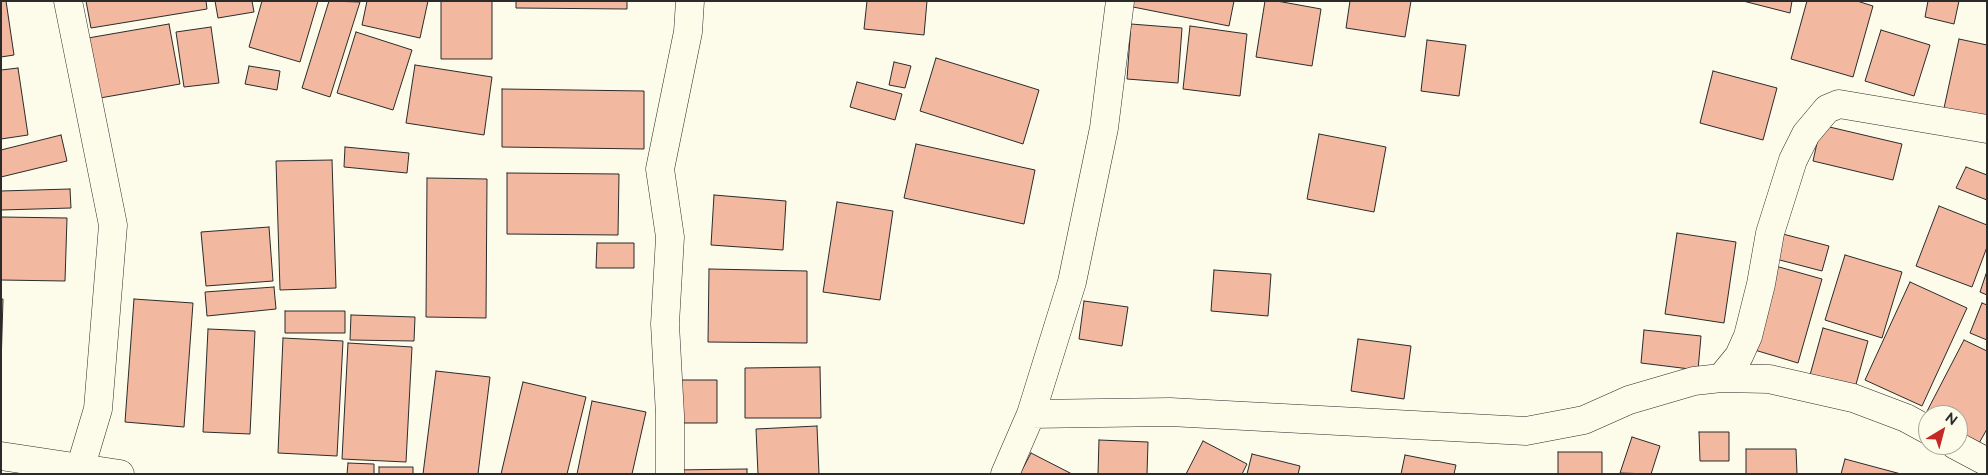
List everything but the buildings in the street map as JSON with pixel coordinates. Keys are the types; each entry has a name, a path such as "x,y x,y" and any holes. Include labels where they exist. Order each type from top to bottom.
{"street":[{"path":"68,1 112,225 98,409 80,469"},
{"path":"670,474 670,415 665,324 670,236 660,169 688,32 690,1"},
{"path":"1004,474 1032,414 1072,282 1104,128 1120,1"},
{"path":"1721,378 1739,356 1748,336 1761,284 1770,233 1793,160 1806,134 1827,109 1839,104 1987,129"},
{"path":"1032,414 1170,412 1526,431 1584,420 1629,400 1694,381 1721,378 1769,379 1853,398 1906,418 1918,425"},
{"path":"1968,452 1987,462"},
{"path":"1,456 120,474"}]}
